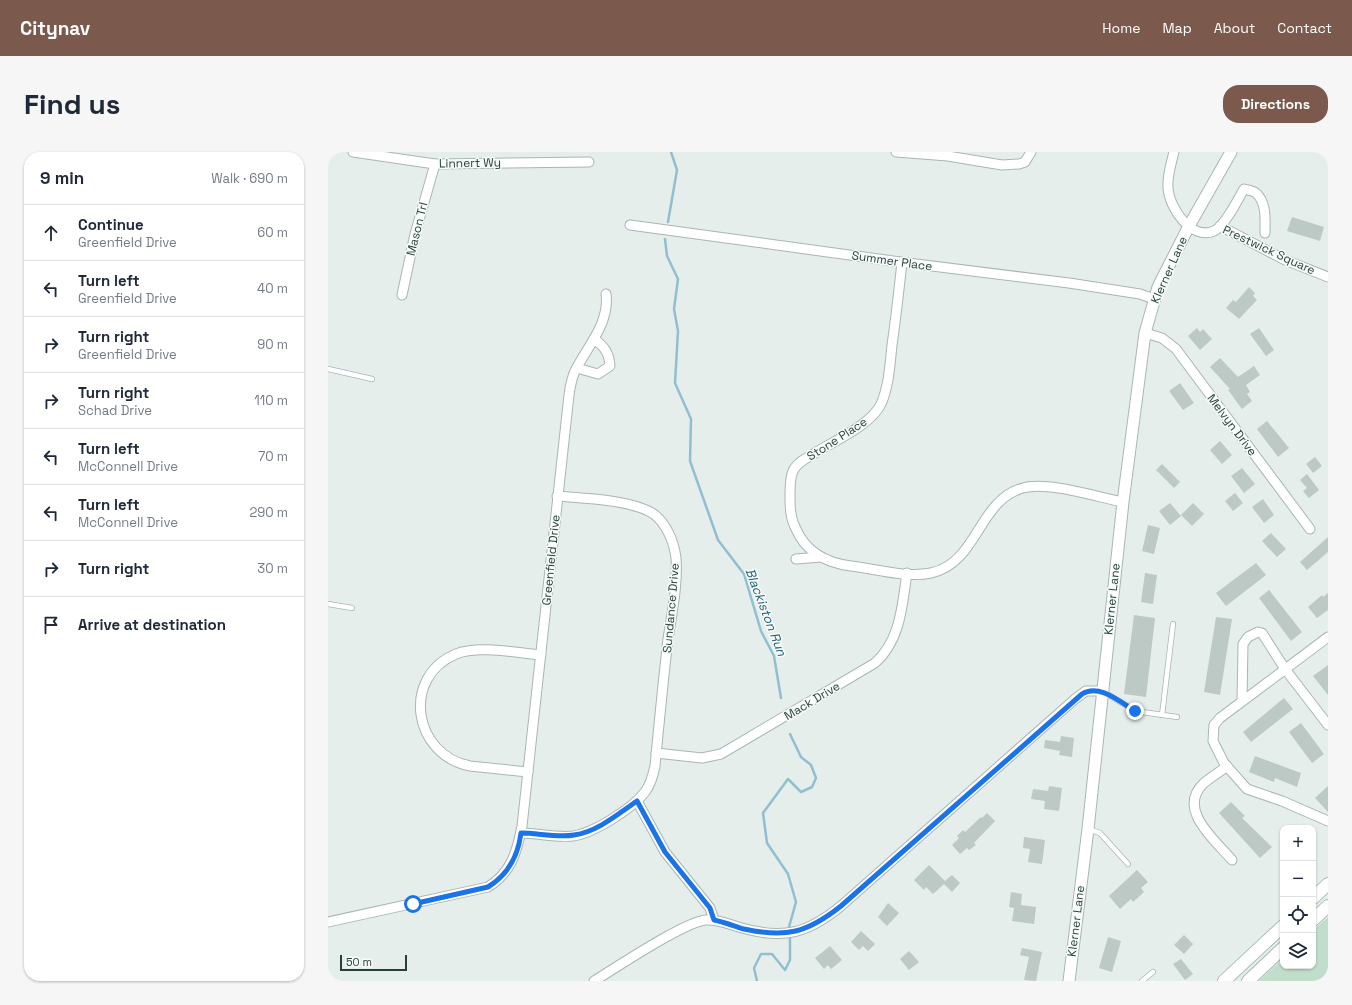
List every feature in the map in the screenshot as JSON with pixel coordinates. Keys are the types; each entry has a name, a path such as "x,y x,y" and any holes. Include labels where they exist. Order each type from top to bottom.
{"main road":[{"path":"1314,897 1328,884"},
{"path":"1316,917 1328,906"},
{"path":"1224,981 1280,929"},
{"path":"1248,981 1280,951"}],"street":[{"name":"Linnert Wy","path":"353,152 435,164 589,162"},
{"path":"896,152 948,156 1002,165 1019,164 1025,162 1031,152"},
{"name":"Klerner Lane","path":"1174,152 1169,171 1168,189 1173,207 1189,226"},
{"name":"Klerner Lane","path":"1068,981 1088,829 1123,502 1145,333 1158,287 1189,226 1231,152"},
{"name":"Mason Trl","path":"402,295 415,234 435,164"},
{"path":"1220,226 1244,189 1256,193 1263,205 1265,216 1265,233"},
{"name":"Summer Place","path":"630,225 1069,283 1140,294 1154,299"},
{"name":"Prestwick Square","path":"1189,226 1208,233 1220,226 1285,260 1328,277"},
{"name":"Stone Place","path":"902,262 889,370 881,405 868,420 804,459 793,470 790,493 790,513 793,522 809,548 821,557 844,565 907,573 932,573 949,566 958,560 971,544 995,506 1012,492 1022,488 1041,486 1123,502"},
{"name":"Greenfield Drive","path":"328,922 488,887 496,882 509,868 518,848 528,772 569,395 577,368 594,339 604,314 606,294"},
{"name":"Melvyn Drive","path":"1145,333 1162,338 1176,348 1310,529"},
{"path":"577,368 598,374 610,366 609,357 604,347 594,339"},
{"name":"Sundance Drive","path":"557,496 629,504 647,510 662,523 672,540 676,558 675,577 656,754 650,783 637,801"},
{"name":"Stone Place","path":"796,559 821,557"},
{"name":"Mack Drive","path":"656,754 702,758 721,754 875,663 888,650 896,634 907,573"},
{"path":"1242,701 1243,644 1248,637 1258,632 1262,633 1285,669 1328,725"},
{"path":"1328,637 1220,718 1214,725 1213,741 1227,766 1247,789 1282,801 1328,821"},
{"path":"528,772 470,766 461,764 445,756 438,751 426,733 422,720 420,702 424,686 434,670 440,664 456,654 474,650 541,655"},
{"path":"594,981 680,930 697,922 714,920 743,928 772,933 797,931 818,924 841,906 1075,699 1086,691 1102,691"},
{"path":"1227,766 1204,783 1198,791 1194,801 1198,821 1232,860"},
{"path":"521,833 566,836 581,834 619,814 637,801 665,852 710,908 714,920"}],"lane":[{"path":"328,370 372,379"},
{"path":"328,604 352,608"},
{"path":"1162,715 1173,624"},
{"path":"1102,691 1135,711 1177,717"},
{"path":"1088,829 1100,833 1128,864"},
{"path":"1142,981 1153,972"}],"green space":[{"path":"1328,917 1328,981 1259,981 1280,962 1280,969 1316,969 1316,927"}],"building":[{"path":"1292,217 1324,227 1320,241 1287,231"},
{"path":"1249,287 1255,293 1253,296 1257,300 1239,319 1226,308 1233,300 1236,302"},
{"path":"1197,328 1200,332 1203,329 1212,339 1200,350 1188,336"},
{"path":"1259,328 1274,350 1266,356 1250,334"},
{"path":"1220,358 1238,377 1254,366 1260,375 1246,385 1250,392 1247,394 1252,401 1242,409 1228,390 1230,389 1210,367"},
{"path":"1180,383 1194,403 1183,410 1169,391"},
{"path":"1267,421 1289,448 1278,457 1257,429"},
{"path":"1220,441 1232,455 1222,464 1210,450"},
{"path":"1315,457 1322,466 1313,473 1306,464"},
{"path":"1162,464 1180,482 1174,488 1156,470"},
{"path":"1242,468 1255,484 1244,493 1231,476"},
{"path":"1307,474 1319,490 1309,498 1303,491 1307,488 1300,480"},
{"path":"1235,493 1243,503 1233,511 1225,501"},
{"path":"1263,499 1274,515 1264,523 1252,507"},
{"path":"1170,503 1181,516 1170,525 1159,511"},
{"path":"1193,503 1204,514 1192,526 1181,515"},
{"path":"1148,525 1160,528 1154,554 1142,551"},
{"path":"1271,533 1286,549 1277,557 1262,541"},
{"path":"1328,537 1328,552 1307,570 1300,562"},
{"path":"1256,563 1266,575 1226,606 1216,593"},
{"path":"1145,573 1157,575 1153,604 1141,602"},
{"path":"1269,590 1302,632 1291,641 1259,598"},
{"path":"1328,593 1328,610 1317,618 1308,607 1322,595 1323,597"},
{"path":"1134,615 1155,618 1146,697 1124,694"},
{"path":"1216,617 1232,619 1220,695 1204,692"},
{"path":"1328,665 1328,695 1313,676"},
{"path":"1284,698 1293,709 1251,742 1243,732"},
{"path":"1301,723 1324,754 1312,763 1289,732"},
{"path":"1061,736 1074,738 1072,757 1059,755 1060,751 1044,748 1045,740 1060,742"},
{"path":"1255,756 1301,773 1297,787 1275,778 1274,782 1249,772"},
{"path":"1049,786 1062,788 1059,811 1044,809 1045,801 1031,799 1033,789 1048,791"},
{"path":"1328,786 1328,812 1315,798"},
{"path":"1231,802 1245,816 1242,818 1272,847 1260,858 1219,813"},
{"path":"987,813 995,821 974,843 976,845 969,850 967,848 960,854 952,845 959,838 957,836 963,830 965,832"},
{"path":"1024,837 1045,840 1042,864 1028,862 1030,849 1023,848"},
{"path":"929,865 945,881 952,875 960,883 952,892 944,884 933,894 926,887 924,890 914,880"},
{"path":"1137,870 1148,882 1141,888 1144,892 1133,902 1131,899 1120,909 1109,896"},
{"path":"1011,892 1022,894 1021,905 1036,907 1034,924 1012,921 1014,908 1009,907"},
{"path":"888,903 899,913 887,926 878,917"},
{"path":"861,931 875,944 868,951 863,946 859,950 851,942"},
{"path":"1184,935 1193,944 1184,954 1174,945"},
{"path":"1108,937 1121,941 1112,972 1099,968"},
{"path":"830,946 842,960 831,969 828,965 824,969 815,958"},
{"path":"1022,948 1042,952 1036,981 1024,980 1029,957 1020,955"},
{"path":"909,951 919,962 909,970 900,959"},
{"path":"1181,959 1193,974 1185,980 1173,964"}],"waterway":[{"name":"Blackiston Run","path":"668,222 677,170 671,152"},
{"name":"Blackiston Run","path":"665,239 667,256 678,279 674,309 678,331 675,383 691,419 690,461 718,540 744,574 761,631 774,656 781,698"},
{"name":"Blackiston Run","path":"789,927 796,902 788,874 767,843 763,813 788,779 801,792 812,787 816,778 811,765 801,757 790,734"},
{"name":"Blackiston Run","path":"757,981 754,968 761,954 772,954 785,970 790,960 790,938"}],"route":[{"path":"413,904 488,887 496,882 509,868 518,848 521,833 566,836 581,834 619,814 637,801 665,852 710,908 714,920 743,928 772,933 792,932 809,928 818,924 841,906 966,794 1086,691 1102,691 1135,711"}]}
